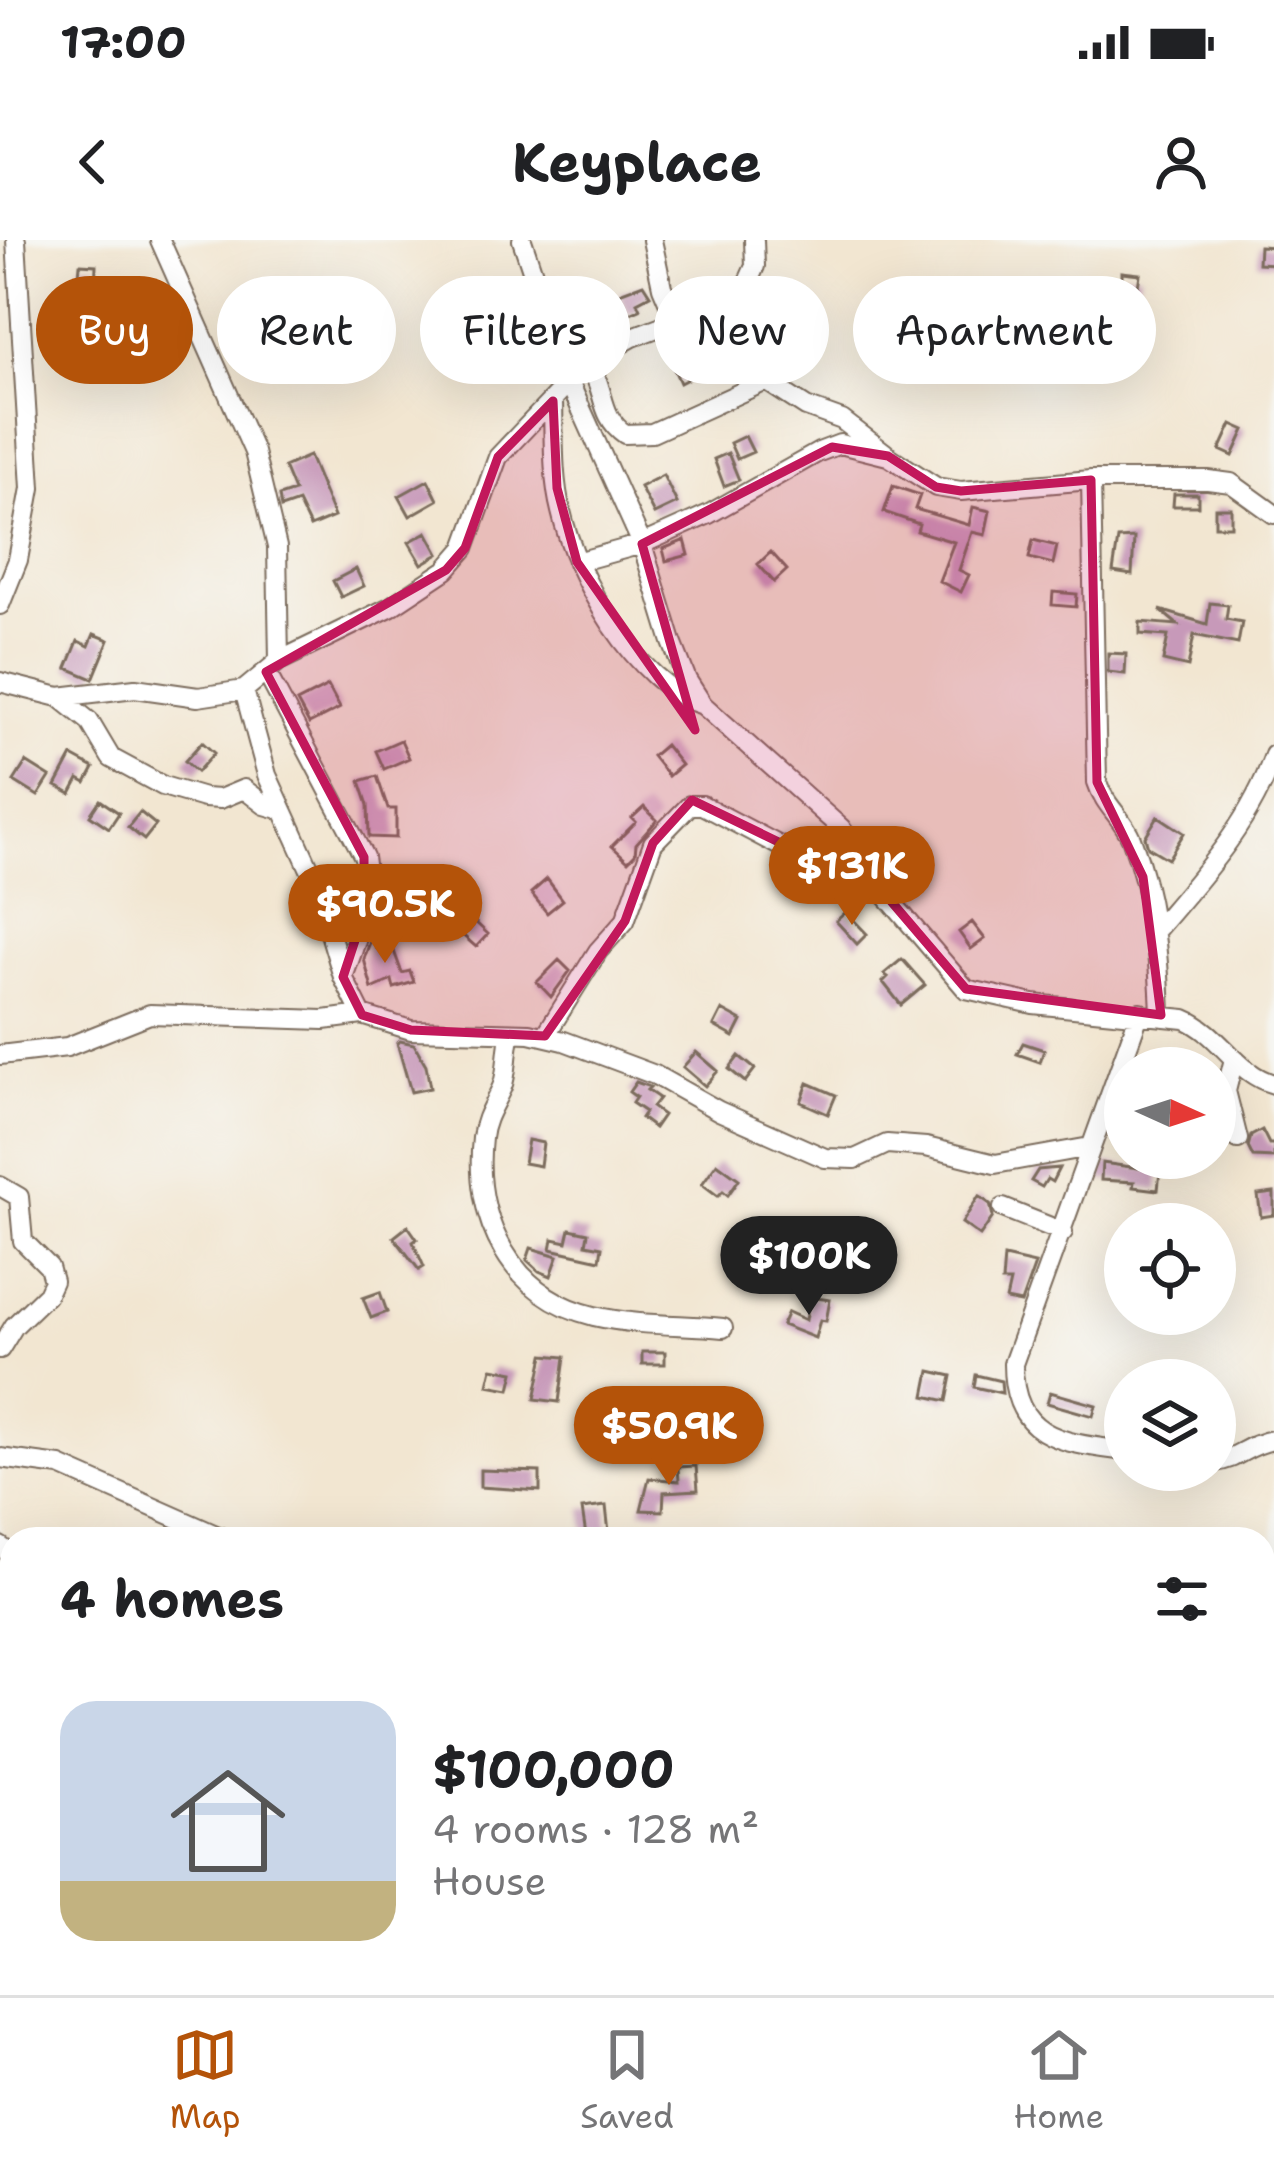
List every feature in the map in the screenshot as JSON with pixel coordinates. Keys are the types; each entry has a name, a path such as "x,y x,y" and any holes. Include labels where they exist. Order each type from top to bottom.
{"street":[{"path":"0,605 26,529 31,488 16,240"},
{"path":"160,240 254,452 277,547 273,667 364,857 368,888 364,914 344,977"},
{"path":"522,240 534,276"},
{"path":"652,240 660,276"},
{"path":"751,276 754,240"},
{"path":"598,384 607,417 625,434 652,433 766,381 806,407 851,425 936,487 962,491 1091,480 1231,483 1274,514"},
{"path":"0,682 59,697 135,688 198,698 244,689 273,667 390,607 446,570 465,548 498,457 566,384"},
{"path":"569,384 642,544 672,642 703,705 830,816 852,841 884,893 966,989 1033,1004 1161,1015 1201,1026 1222,1047"},
{"path":"553,401 557,488 577,562 618,633 646,668 676,695 703,705"},
{"path":"577,562 642,544 709,514 819,452 846,445 888,456"},
{"path":"1091,480 1097,782 1102,799 1129,832 1156,930 1161,1015"},
{"path":"244,689 279,809 313,876 344,977 362,1015"},
{"path":"59,697 89,721 111,758 163,787 220,799 240,789 249,790 265,805 279,809"},
{"path":"1156,930 1223,853 1274,755"},
{"path":"545,1036 598,951 625,921 653,842 689,805 702,806 854,885 884,893"},
{"path":"1104,1448 1052,1439 1035,1426 1013,1377 1015,1351 1063,1232 1140,1012"},
{"path":"0,1055 67,1047 150,1014 324,1020 362,1015 411,1030 545,1036 655,1075 718,1112 825,1158 854,1160 887,1144 926,1147 995,1164 1090,1147"},
{"path":"511,1033 503,1084 489,1109 481,1140 484,1201 501,1253 542,1292 592,1316 646,1325 723,1328"},
{"path":"1236,1061 1245,1071 1274,1084"},
{"path":"1236,1131 1238,1139"},
{"path":"0,1186 19,1197 23,1240 49,1267 53,1281 0,1349"},
{"path":"1003,1208 1063,1232"},
{"path":"1236,1455 1274,1440"},
{"path":"0,1458 75,1471 199,1527"}],"highlighted area":[{"path":"553,401 557,488 577,562 695,730 642,544 832,447 888,456 936,487 961,491 1091,480 1097,782 1143,877 1161,1015 966,989 884,893 692,800 653,843 625,921 545,1036 411,1030 362,1015 343,977 364,913 364,857 266,672 446,570 465,548 498,457"}],"building":[{"path":"1259,246 1274,247 1274,264 1258,263"},
{"path":"80,264 96,265 96,276 79,276"},
{"path":"643,284 650,295 637,302 640,309 630,313 630,289"},
{"path":"1232,424 1245,430 1233,456 1220,450"},
{"path":"745,436 753,452 737,459 730,443"},
{"path":"728,453 739,480 724,486 714,459"},
{"path":"309,456 334,517 310,527 298,502 281,508 279,496 294,491 284,467"},
{"path":"663,475 677,503 654,514 640,487"},
{"path":"428,480 438,500 410,516 399,496"},
{"path":"893,486 920,495 915,509 969,525 973,507 990,511 985,535 972,532 959,570 969,575 961,592 939,581 954,542 917,531 919,524 884,512"},
{"path":"1174,494 1198,494 1198,506 1173,506"},
{"path":"1215,508 1231,508 1231,526 1215,526"},
{"path":"427,532 439,554 422,564 409,542"},
{"path":"1134,538 1132,575 1113,572 1118,539"},
{"path":"685,540 689,555 666,561 663,549"},
{"path":"1033,540 1057,546 1053,564 1029,558"},
{"path":"771,552 787,570 774,582 758,564"},
{"path":"356,569 364,586 341,597 333,581"},
{"path":"1053,592 1077,594 1076,607 1052,605"},
{"path":"1210,603 1228,605 1226,619 1242,622 1238,644 1194,635 1188,667 1163,661 1168,636 1140,634 1140,622 1178,625 1160,610 1207,624"},
{"path":"94,634 109,640 93,679 67,668 78,641 89,646"},
{"path":"1108,653 1126,654 1125,674 1108,672"},
{"path":"328,686 340,708 309,724 297,702"},
{"path":"401,740 409,758 384,769 376,751"},
{"path":"202,742 214,753 197,772 185,761"},
{"path":"665,745 681,765 668,776 652,756"},
{"path":"72,756 94,768 86,783 79,779 71,794 56,786"},
{"path":"26,762 50,777 38,796 14,781"},
{"path":"377,776 388,809 396,809 396,838 369,837 368,805 360,781"},
{"path":"100,800 119,813 109,828 90,815"},
{"path":"644,807 657,820 628,861 612,846"},
{"path":"140,812 156,825 144,840 128,827"},
{"path":"1158,816 1184,833 1168,859 1148,847 1145,837"},
{"path":"547,879 563,900 547,913 531,893"},
{"path":"846,912 867,934 857,944 836,921"},
{"path":"473,920 488,934 476,947 460,933"},
{"path":"972,922 985,939 971,949 959,932"},
{"path":"376,938 377,948 391,943 402,973 410,971 414,982 394,988 392,980 372,989 364,959 371,939"},
{"path":"902,959 925,985 901,1005 883,982 888,977 884,974"},
{"path":"559,960 570,971 551,997 537,982"},
{"path":"722,1010 742,1021 734,1037 714,1026"},
{"path":"400,1041 414,1044 426,1065 430,1088 411,1092"},
{"path":"1023,1043 1044,1050 1040,1062 1017,1054"},
{"path":"696,1052 718,1071 705,1086 683,1067"},
{"path":"739,1056 755,1069 745,1082 729,1069"},
{"path":"636,1082 650,1087 647,1090 659,1098 652,1107 663,1115 654,1128 641,1118 645,1112 632,1103 636,1097 629,1092"},
{"path":"808,1083 836,1095 828,1114 801,1102"},
{"path":"1262,1130 1269,1144 1274,1144 1274,1158 1253,1157 1248,1147 1251,1136"},
{"path":"528,1140 543,1143 540,1166 524,1163"},
{"path":"717,1163 739,1179 728,1195 723,1191 718,1196 702,1184"},
{"path":"1102,1163 1104,1179 1159,1179 1158,1190 1133,1187 1134,1182 1101,1180"},
{"path":"1059,1168 1052,1182 1047,1179 1042,1187 1031,1181 1038,1170"},
{"path":"1274,1193 1274,1215 1261,1217 1258,1195"},
{"path":"979,1196 990,1204 993,1217 980,1236 962,1223"},
{"path":"408,1226 417,1239 413,1242 424,1267 419,1270 394,1237"},
{"path":"570,1229 588,1233 586,1244 602,1247 600,1260 551,1249 553,1239 567,1242"},
{"path":"531,1248 558,1256 551,1276 527,1260"},
{"path":"1004,1257 1035,1264 1021,1303 1006,1300 1010,1282 1002,1282"},
{"path":"380,1292 387,1312 371,1318 363,1298"},
{"path":"810,1297 830,1300 826,1321 820,1320 815,1338 782,1325 788,1312 806,1320"},
{"path":"642,1352 665,1352 665,1364 642,1364"},
{"path":"544,1355 565,1357 559,1402 535,1399"},
{"path":"492,1368 514,1372 510,1389 488,1385"},
{"path":"930,1371 952,1376 947,1401 925,1396"},
{"path":"976,1375 1001,1381 1002,1393 974,1387"},
{"path":"1050,1392 1096,1405 1093,1416 1047,1403"},
{"path":"696,1466 698,1490 664,1492 663,1511 641,1510 649,1478 679,1481 678,1467"},
{"path":"480,1470 540,1472 540,1491 480,1487"},
{"path":"606,1506 608,1527 585,1527 582,1509"}]}
